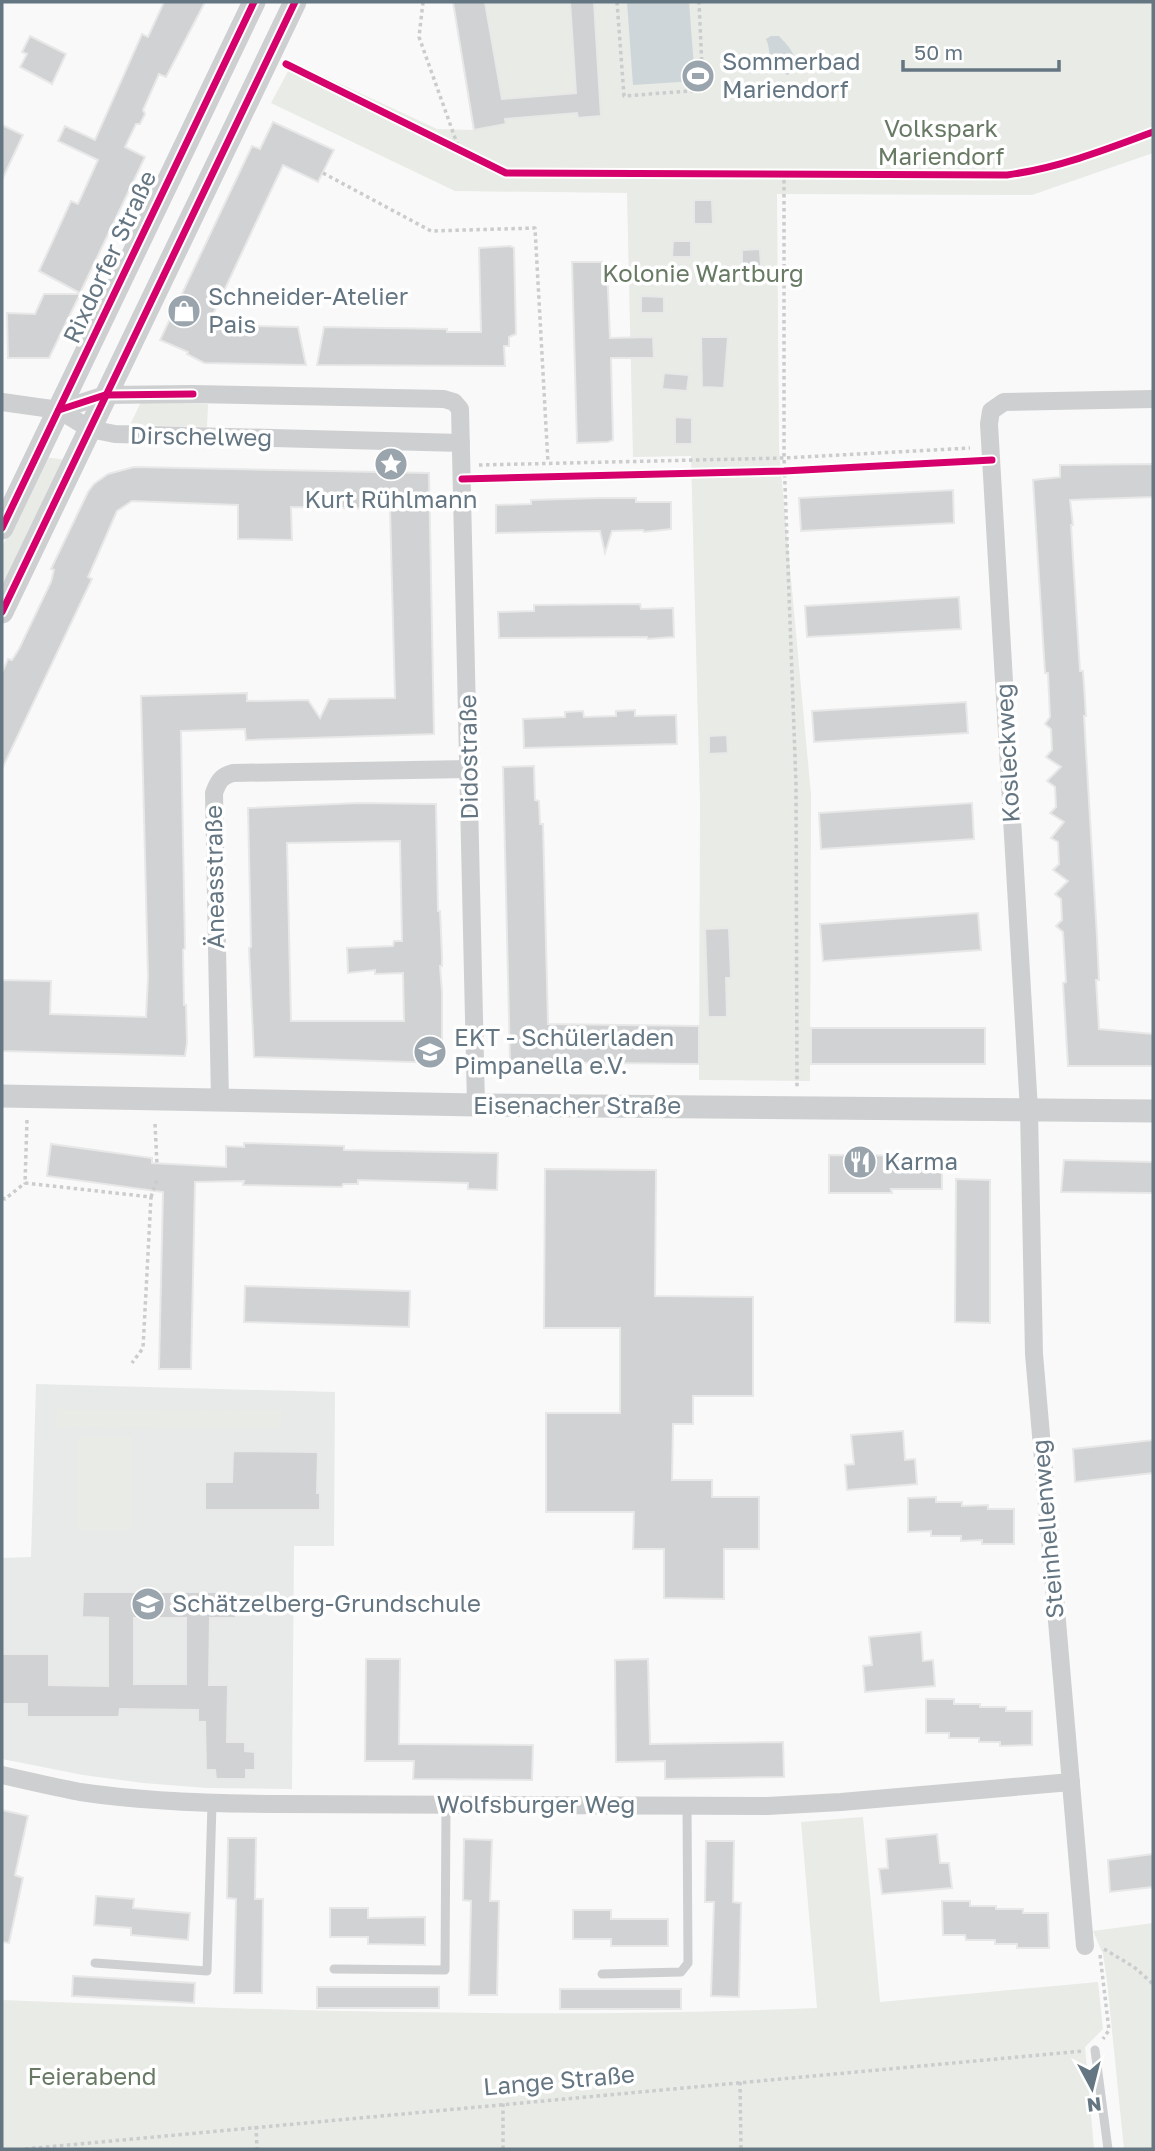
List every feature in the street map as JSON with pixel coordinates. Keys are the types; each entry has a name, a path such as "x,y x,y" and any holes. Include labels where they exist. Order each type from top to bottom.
{"street":[{"name":"Rixdorfer Straße","path":"2,528 254,2"},
{"path":"2,612 295,2"},
{"name":"Dirschelweg","path":"59,410 105,395 193,394 444,399 454,402 460,409"},
{"name":"Kosleckweg","path":"1029,1110 989,424 991,411 1004,402 1153,399"},
{"path":"2,402 59,410"},
{"name":"Didostraße","path":"460,409 476,1105"},
{"name":"Dirschelweg","path":"59,410 90,429 115,435 461,443"},
{"name":"Äneasstraße","path":"220,1101 214,793 217,783 225,775 233,773 469,769"},
{"name":"Eisenacher Straße","path":"2,1096 476,1105 1153,1111"},
{"name":"Steinhellenweg","path":"1029,1110 1034,1354 1085,1946"},
{"name":"Wolfsburger Weg","path":"2,1775 81,1792 212,1804 767,1806 1071,1782"}],"lane":[{"path":"95,1963 207,1971 212,1804"},
{"path":"334,1969 445,1970 446,1805"},
{"path":"602,1974 681,1972 688,1963 687,1805"},
{"path":"1095,2050 1108,2149"}],"path":[{"path":"423,2 419,37 459,149"},
{"path":"617,2 624,96 703,90 699,2"},
{"path":"323,173 431,231 535,228 548,463"},
{"path":"784,173 784,471 796,784 797,1088"},
{"path":"477,465 784,458 970,448"},
{"path":"771,472 798,471"},
{"path":"25,1183 27,1120"},
{"path":"155,1124 157,1164"},
{"path":"132,1363 143,1348 151,1197 157,1180"},
{"path":"2,1198 5,1199 25,1183 151,1197"},
{"path":"1095,2050 1109,2030 1097,1946 1134,1967 1153,1984"},
{"path":"740,2082 741,2149"},
{"path":"503,2104 503,2149"},
{"path":"256,2126 257,2149"}],"shaded area":[{"path":"627,2 689,2 695,81 633,85"},
{"path":"779,36 793,54 796,67 788,75 772,65 766,39"},
{"name":"Schätzelberg-Grundschule","path":"36,1384 335,1392 334,1546 294,1546 292,1789 207,1788 143,1783 83,1775 2,1759 2,1558 31,1557"}],"green space":[{"path":"453,2 1153,2 1153,153 1032,195 777,194 779,450 811,795 810,1081 699,1080 700,800 691,456 633,457 627,193 455,191 271,103 293,62 437,129 473,130"},
{"path":"141,402 208,404 207,427 130,425"},
{"path":"44,457 67,460 2,596 2,547"},
{"path":"57,1409 281,1410 281,1428 56,1427"},
{"path":"77,1437 132,1437 132,1530 77,1530"},
{"name":"Feierabend","path":"863,1817 880,2002 1098,1982 1103,2029 1085,2047 1094,2149 2,2149 2,2000 511,2013 817,2008 801,1822"},
{"path":"1153,1923 1153,2149 1124,2149 1107,1981 1103,1954 1093,1931"}],"building":[{"path":"164,2 205,2 166,77 159,74 143,110 145,114 140,124 136,124 125,147 145,157 80,293 39,271 71,201 78,204 98,160 58,141 65,126 95,140 142,34 148,37"},
{"path":"453,2 485,2 502,99 576,93 570,2 594,2 601,116 578,118 577,113 505,119 506,124 474,130"},
{"path":"30,36 66,54 52,84 20,67 27,54 22,52"},
{"path":"273,122 334,150 318,182 283,165 208,325 298,327 306,365 204,363 187,354 188,352 160,340 252,146 260,149"},
{"path":"2,125 23,135 2,180"},
{"path":"694,200 712,200 713,224 694,224"},
{"path":"673,241 691,241 691,257 672,257"},
{"path":"479,248 514,248 516,334 509,337 509,346 504,346 505,366 317,365 324,327 481,332"},
{"path":"760,249 761,268 742,268 742,250"},
{"path":"572,262 602,262 607,265 610,338 653,337 654,358 611,358 613,440 608,442 577,443"},
{"path":"44,294 80,294 49,358 8,358 7,313 35,314"},
{"path":"641,296 664,297 664,313 641,313"},
{"path":"701,337 728,337 724,388 702,387"},
{"path":"664,373 689,375 687,391 662,389"},
{"path":"675,417 692,418 692,444 675,444"},
{"path":"1153,464 1153,497 1070,500 1080,671 1083,671 1086,716 1099,1029 1153,1034 1153,1066 1068,1066 1063,932 1056,926 1062,920 1061,899 1055,894 1068,881 1053,870 1059,864 1058,842 1051,838 1064,822 1050,813 1056,807 1055,787 1047,781 1061,767 1046,757 1052,750 1051,729 1045,724 1050,717 1048,673 1045,673 1033,480 1060,477 1060,465"},
{"path":"134,467 429,473 434,734 246,740 245,729 181,731 184,1005 187,1043 185,1056 2,1051 2,980 51,981 50,1014 146,1017 148,977 141,696 247,693 247,701 308,700 320,718 329,699 395,698 390,509 291,507 292,540 238,539 238,505 132,501 117,511 88,577 92,579 2,769 2,673 8,659 12,660 19,649 51,582 54,570 51,569 88,492 108,474"},
{"path":"953,490 954,523 801,531 799,498"},
{"path":"600,498 671,502 671,529 612,531 605,553 600,531 496,533 496,505 531,504 531,500"},
{"path":"959,597 961,629 807,637 805,606"},
{"path":"640,604 641,609 673,608 674,637 499,638 498,612 534,611 534,605"},
{"path":"966,702 968,733 814,742 812,711"},
{"path":"635,710 635,716 676,715 677,744 524,748 523,719 565,717 565,712 583,711 584,717 616,716 616,711"},
{"path":"727,735 728,753 709,754 709,736"},
{"path":"534,766 535,800 539,801 540,824 543,824 548,1024 699,1026 699,1064 510,1062 503,767"},
{"path":"358,803 436,804 438,911 442,956 442,1063 254,1057 249,948 248,808","holes":["400,841 402,941 394,941 393,946 347,948 348,973 375,970 375,974 403,973 404,1021 291,1021 287,843"]},
{"path":"972,803 974,839 821,849 819,813"},
{"path":"978,913 981,950 823,961 820,924"},
{"path":"729,928 731,978 726,978 727,1017 708,1017 705,929"},
{"path":"811,1028 985,1028 985,1064 811,1064"},
{"path":"244,1143 344,1146 344,1150 498,1153 497,1190 468,1189 468,1183 358,1180 358,1184 343,1184 342,1187 243,1185 244,1181 195,1182 191,1369 159,1369 163,1192 47,1176 51,1144 152,1158 152,1163 226,1167 226,1146 244,1147"},
{"path":"829,1155 942,1156 942,1189 891,1189 892,1193 829,1193"},
{"path":"1064,1160 1153,1162 1153,1193 1061,1192"},
{"path":"545,1169 656,1170 655,1296 753,1297 753,1396 693,1396 693,1424 673,1424 672,1480 712,1480 712,1497 759,1497 759,1549 724,1549 724,1599 664,1598 664,1549 633,1549 634,1512 546,1512 546,1413 620,1413 620,1328 544,1328"},
{"path":"956,1179 990,1180 990,1323 955,1322"},
{"path":"245,1286 410,1291 409,1327 244,1322"},
{"path":"903,1431 905,1460 915,1459 917,1484 847,1490 845,1465 854,1464 851,1435"},
{"path":"1153,1440 1153,1473 1075,1482 1073,1449"},
{"path":"233,1451 318,1452 317,1493 320,1493 320,1510 205,1510 205,1482 232,1482"},
{"path":"936,1497 936,1502 962,1502 962,1506 988,1505 988,1509 1014,1509 1014,1544 982,1544 982,1540 961,1541 961,1536 931,1536 931,1531 908,1532 908,1498"},
{"path":"83,1592 236,1592 236,1618 210,1618 209,1685 228,1685 227,1742 245,1742 245,1751 255,1752 255,1770 246,1770 246,1779 216,1779 215,1770 206,1770 205,1722 198,1722 198,1710 120,1709 119,1717 27,1717 27,1704 2,1704 2,1654 49,1654 49,1685 108,1686 108,1618 82,1617","holes":["134,1618 186,1618 186,1684 134,1684"]},
{"path":"921,1632 923,1661 933,1660 935,1686 865,1692 863,1666 872,1665 869,1637"},
{"path":"366,1659 400,1659 399,1744 533,1745 532,1780 413,1779 414,1761 365,1761"},
{"path":"648,1659 650,1744 783,1742 784,1777 665,1779 665,1761 616,1762 615,1660"},
{"path":"926,1699 954,1699 954,1704 1006,1707 1006,1711 1032,1711 1032,1745 1000,1746 1000,1742 979,1742 979,1738 949,1738 949,1733 926,1733"},
{"path":"2,1810 28,1816 15,1875 23,1878 9,1943 2,1942"},
{"path":"937,1834 940,1863 949,1863 952,1888 882,1894 879,1869 888,1868 886,1839"},
{"path":"228,1838 256,1838 255,1899 263,1899 262,1993 234,1993 236,1899 227,1898"},
{"path":"464,1839 492,1840 490,1901 499,1901 497,1995 469,1995 471,1901 463,1900"},
{"path":"706,1841 734,1841 733,1902 741,1903 739,1997 711,1996 714,1902 705,1902"},
{"path":"1153,1854 1153,1887 1110,1892 1108,1860"},
{"path":"96,1896 134,1899 133,1908 190,1913 188,1940 131,1935 131,1928 94,1925"},
{"path":"942,1901 970,1901 970,1906 996,1906 996,1909 1023,1909 1023,1913 1048,1913 1049,1948 1017,1948 1017,1944 995,1944 995,1940 966,1940 965,1935 943,1935"},
{"path":"330,1908 368,1908 368,1918 425,1917 425,1945 368,1944 368,1937 330,1937"},
{"path":"573,1910 611,1910 611,1919 668,1919 668,1946 611,1946 611,1939 573,1939"},
{"path":"73,1976 195,1983 194,2003 72,1996"},
{"path":"317,1987 439,1987 439,2008 317,2008"},
{"path":"560,1989 681,1989 681,2009 560,2009"}],"cycle path":[{"path":"2,528 254,2"},
{"path":"2,612 295,2"},
{"path":"286,64 506,173 1007,175 1063,163 1153,132"},
{"path":"59,410 105,395 193,394"},
{"path":"462,479 784,471 992,460"}],"place":[{"name":"Sommerbad Mariendorf","path":"698,76"},
{"name":"Schneider-Atelier Pais","path":"184,311"},
{"name":"Kurt Rühlmann","path":"391,464"},
{"name":"EKT - Schülerladen Pimpanella e.V.","path":"430,1052"},
{"name":"Karma","path":"860,1162"},
{"name":"Schätzelberg-Grundschule","path":"148,1604"}],"park label":[{"name":"Volkspark Mariendorf","path":"941,143"},
{"name":"Kolonie Wartburg","path":"703,274"}]}
